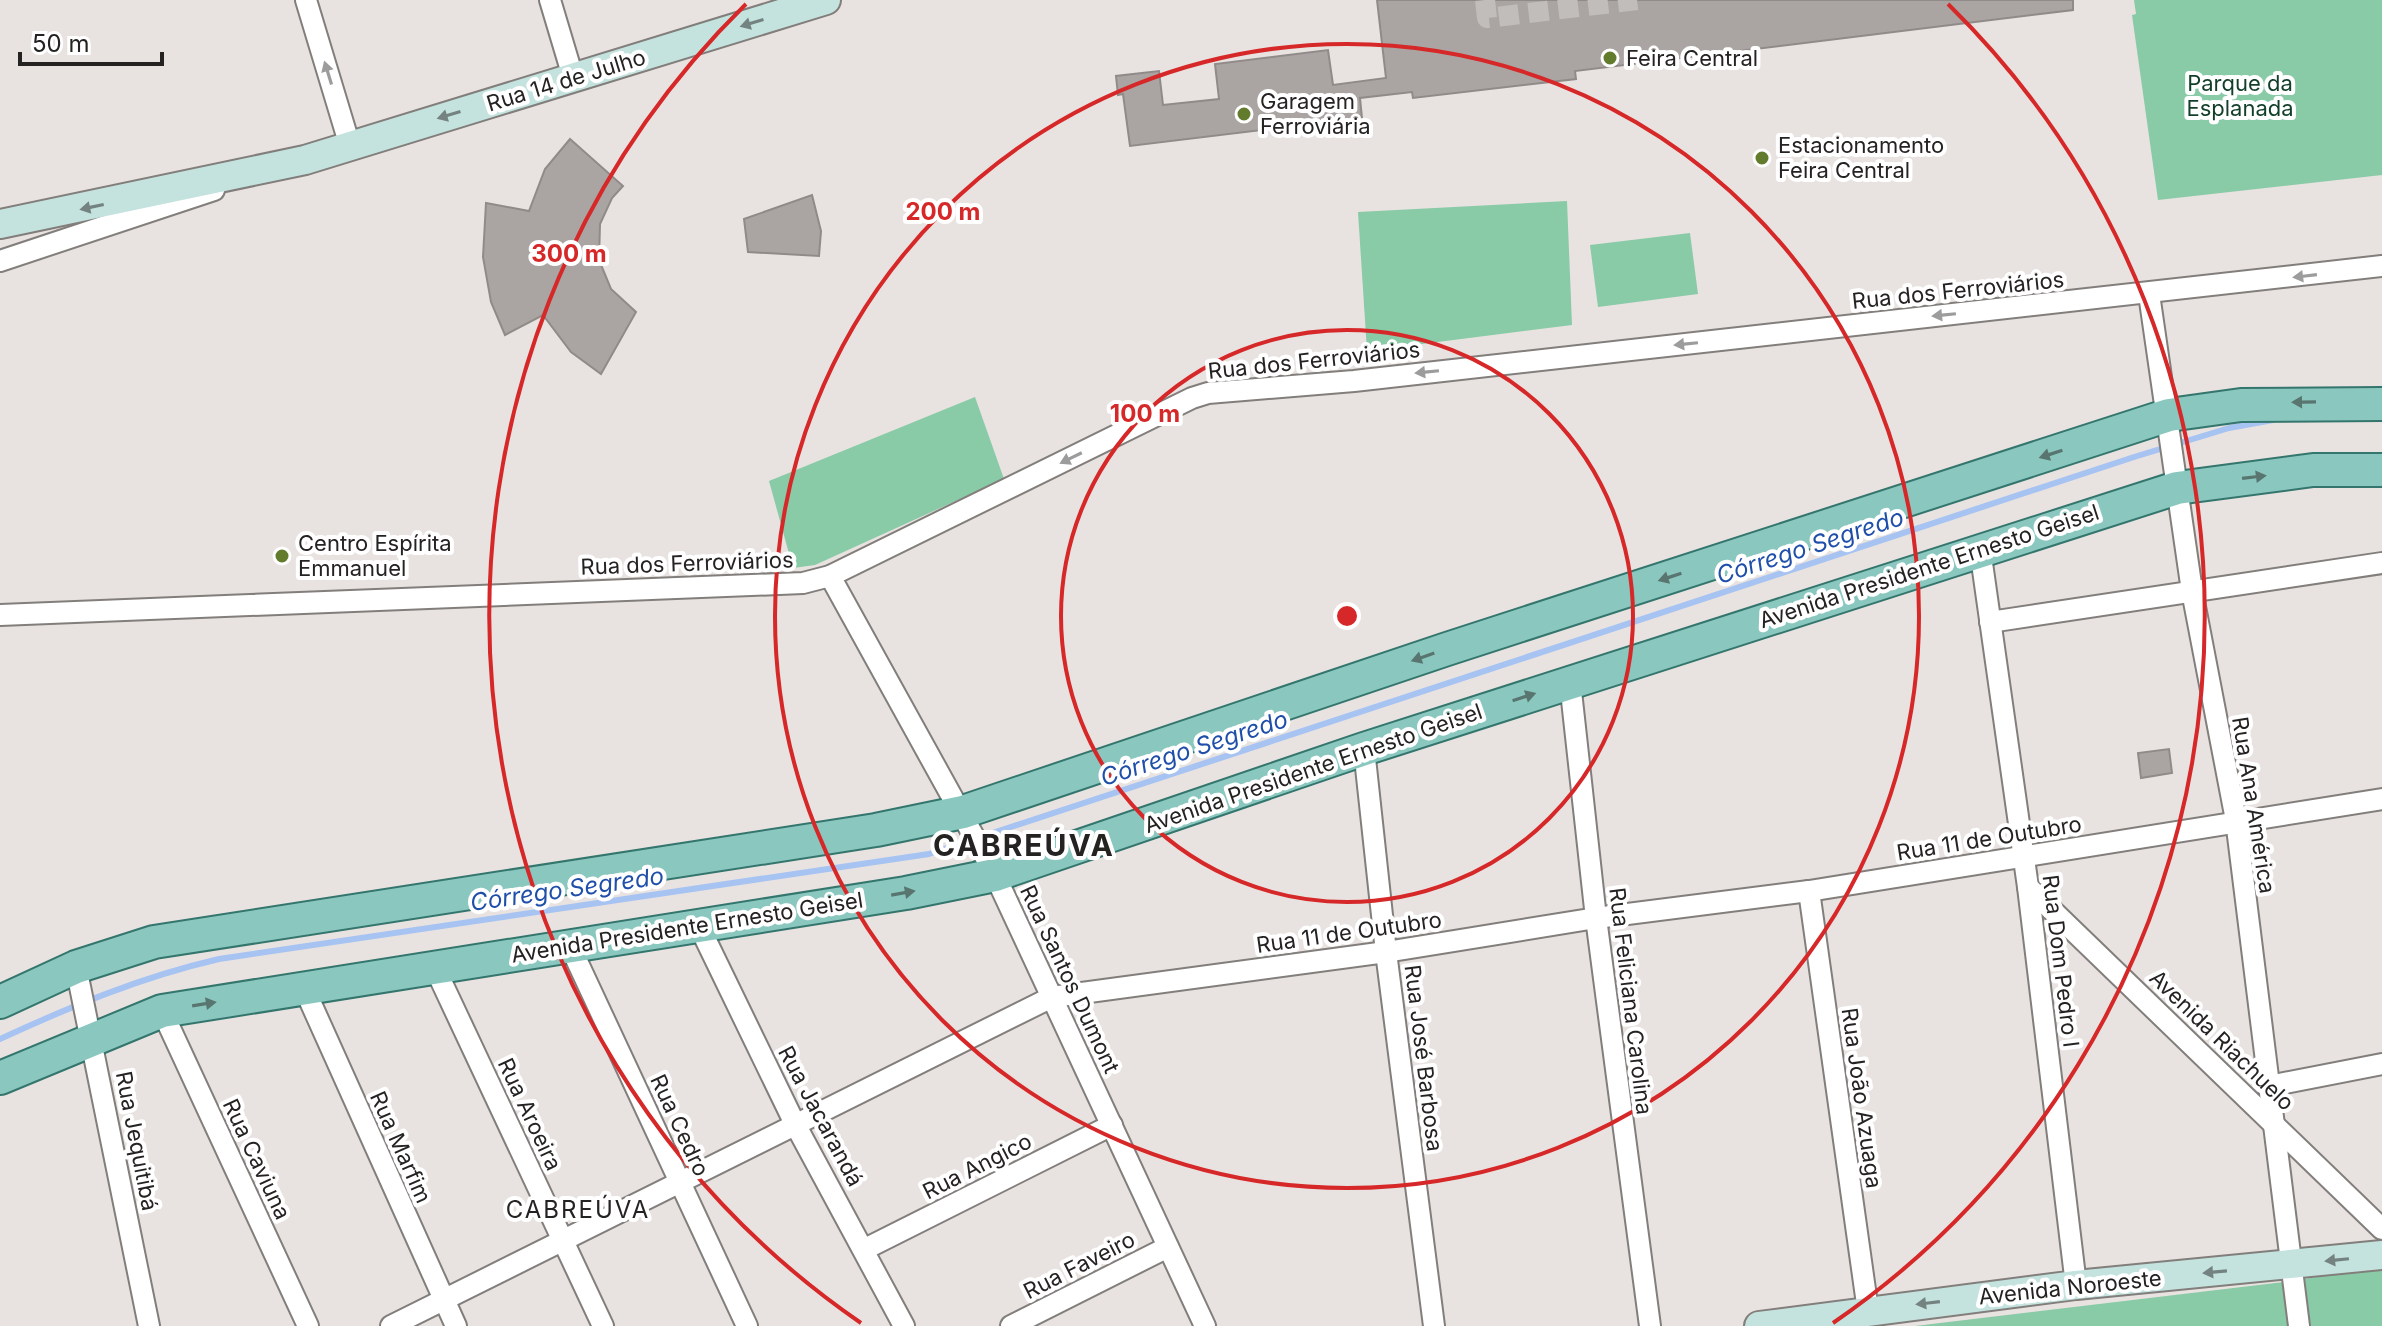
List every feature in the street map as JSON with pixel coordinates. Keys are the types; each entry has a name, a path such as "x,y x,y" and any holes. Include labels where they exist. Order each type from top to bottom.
{"main road":[{"path":"0,1002 154,942 964,815 1462,644 2169,417 2241,405 2382,404"},
{"name":"Avenida Presidente Ernesto Geisel","path":"0,1078 92,1037 162,1011 569,944 699,926 994,873 2176,484 2313,470 2382,470"}],"street":[{"path":"306,0 350,146"},
{"path":"550,0 573,77"},
{"name":"Rua 14 de Julho","path":"0,261 305,160 795,5 826,0"},
{"name":"Rua 14 de Julho","path":"0,224 305,160"},
{"name":"Rua dos Ferroviários","path":"0,615 787,583 830,576 1208,393 1354,381 2382,266"},
{"name":"Rua Ana América","path":"2149,294 2192,591 2236,820 2299,1326"},
{"name":"Rua Dom Pedro I","path":"1980,549 2028,887 2076,1285"},
{"path":"1990,622 2382,563"},
{"name":"Rua Santos Dumont","path":"830,576 994,873 1205,1326"},
{"name":"Rua Feliciana Carolina","path":"1570,682 1596,918 1650,1326"},
{"name":"Rua José Barbosa","path":"1364,749 1386,952 1434,1326"},
{"name":"Rua 11 de Outubro","path":"391,1326 1052,997 1386,952 1596,918 1809,891 2236,820 2382,799"},
{"name":"Avenida Riachuelo","path":"2028,887 2273,1120 2382,1229"},
{"name":"Rua João Azuaga","path":"1809,891 1868,1311"},
{"name":"Rua Jacarandá","path":"699,926 795,1124 904,1326"},
{"name":"Rua Cedro","path":"569,944 747,1326"},
{"name":"Rua Aroeira","path":"434,966 603,1326"},
{"name":"Rua Jequitibá","path":"77,970 149,1326"},
{"name":"Rua Marfim","path":"304,988 456,1326"},
{"name":"Rua Caviuna","path":"162,1011 308,1326"},
{"path":"2269,1086 2382,1064"},
{"name":"Rua Angico","path":"865,1249 1112,1125"},
{"name":"Rua Faveiro","path":"1011,1326 1168,1247"},
{"name":"Avenida Noroeste","path":"1759,1326 2076,1285 2382,1255"}],"green space":[{"name":"Parque da Esplanada","path":"2134,0 2382,0 2382,175 2158,200 2132,15 2136,14"},
{"path":"1567,201 1572,325 1367,351 1358,212"},
{"path":"1690,233 1698,294 1598,307 1590,245"},
{"path":"975,397 1004,479 815,565 793,568 769,481"},
{"path":"2382,1266 2382,1326 1915,1326 2292,1281"}],"building":[{"name":"Feira Central","path":"1377,0 2073,0 2073,10 1575,71 1576,79 1413,98 1412,92 1360,98 1362,118 1130,146 1123,94 1118,95 1116,76 1159,71 1163,105 1219,99 1215,64 1328,50 1333,85 1386,78"},
{"path":"570,139 623,186 612,198 600,224 599,260 611,289 636,312 601,374 571,352 543,315 505,335 491,302 483,257 486,203 529,211 545,169"},
{"path":"812,195 821,231 819,256 748,252 744,219"},
{"path":"2169,749 2172,773 2141,778 2138,753"}],"waterway":[{"name":"Córrego Segredo","path":"0,1039 107,993 219,959 929,854 2134,457 2229,428 2273,420"}],"tunnel":[{"path":"1485,0 1487,18 1637,0"}],"place":[{"name":"Feira Central","path":"1610,58"},
{"name":"Garagem Ferroviária","path":"1244,114"},
{"name":"Estacionamento Feira Central","path":"1762,158"},
{"name":"Centro Espírita Emmanuel","path":"282,556"}],"district":[{"name":"CABREÚVA","path":"1024,845"},
{"name":"CABREÚVA","path":"578,1209"}]}
